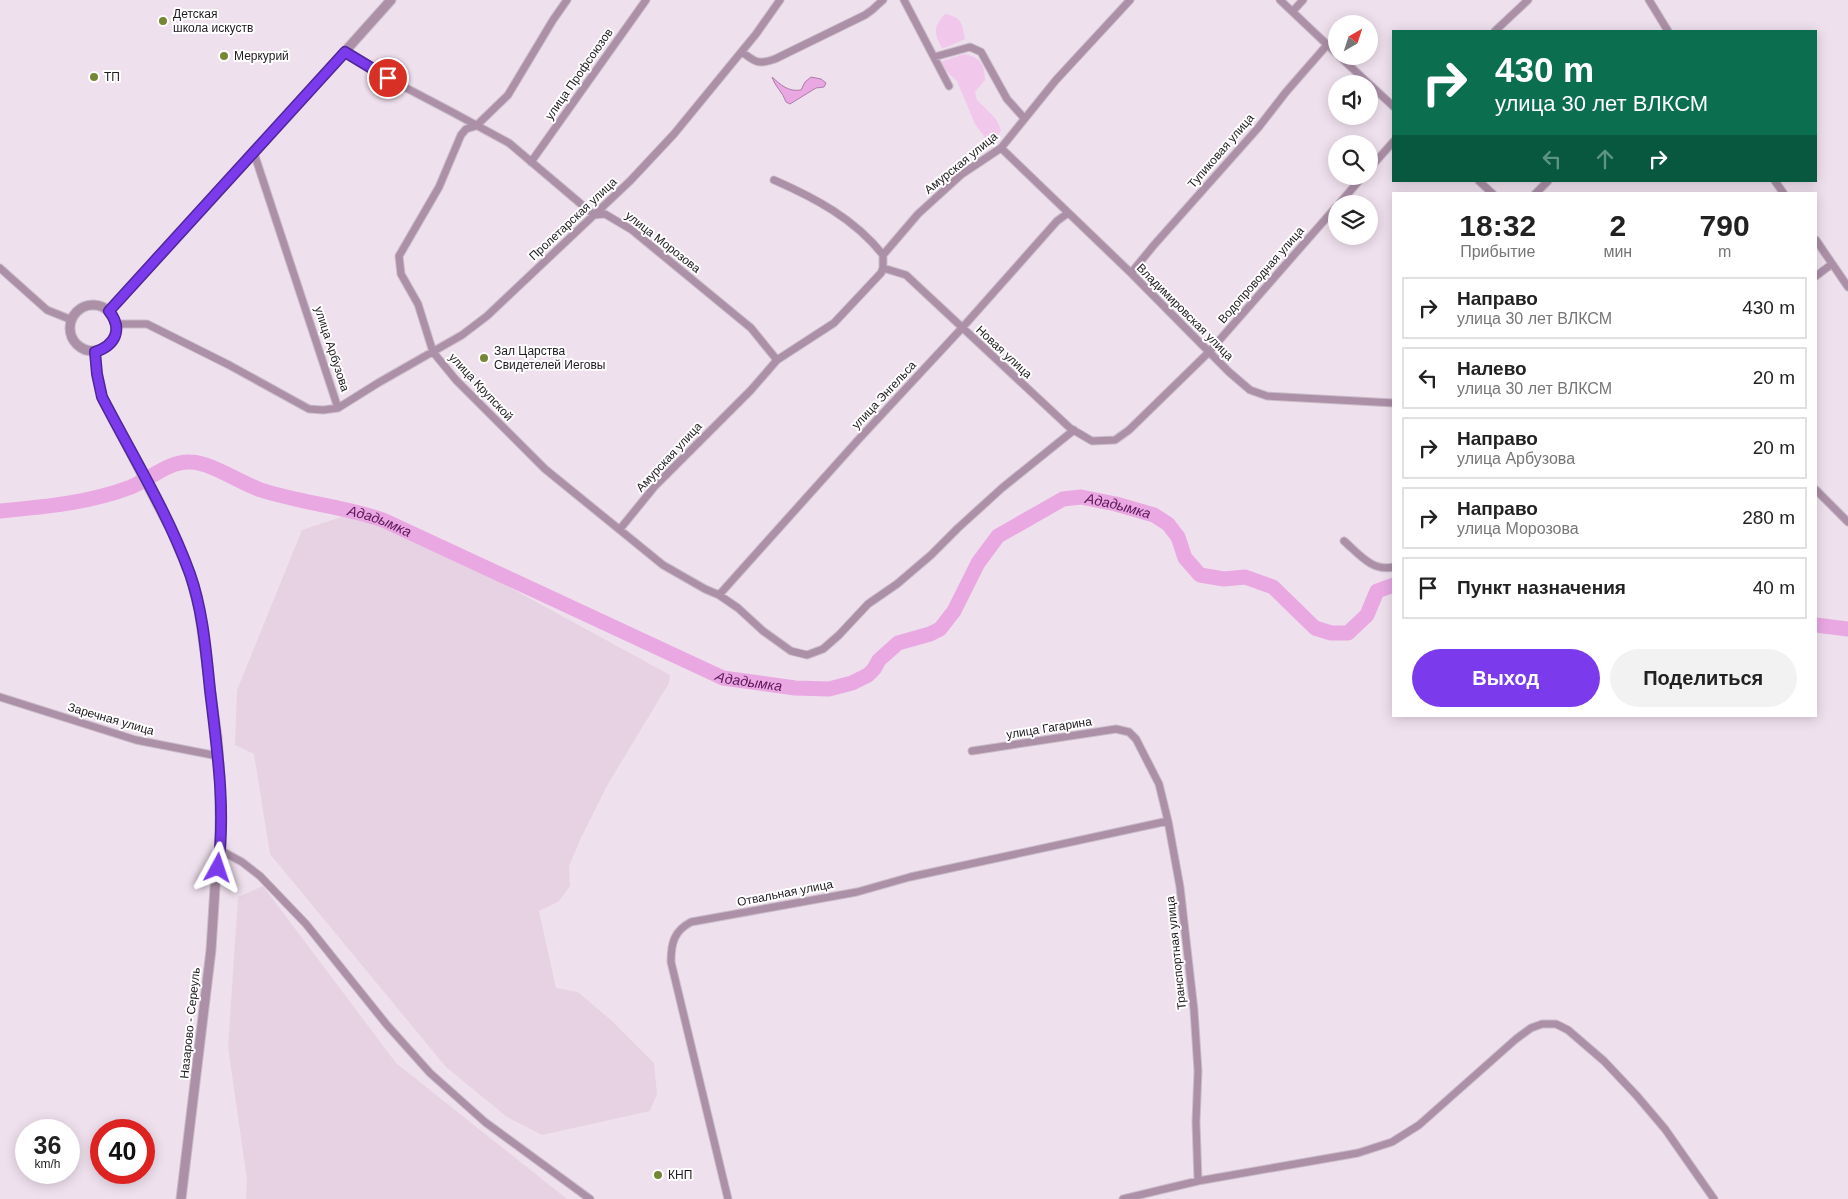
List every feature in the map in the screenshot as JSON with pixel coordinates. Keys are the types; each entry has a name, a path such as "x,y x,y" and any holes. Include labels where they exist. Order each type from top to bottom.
{"street":[{"path":"109,311 391,0"},
{"name":"улица Крупской","path":"567,0 508,95 476,126 466,129 460,135 438,187 399,256 401,274 418,304 433,352 456,380 545,470 663,565 705,590 719,595 791,651 807,655 823,649 868,604 897,584 931,555 1002,488 1074,430"},
{"name":"улица Профсоюзов","path":"531,162 646,0"},
{"name":"Пролетарская улица","path":"338,408 462,335 487,316 630,180 674,134 742,52 780,0"},
{"path":"742,52 756,62 775,59 865,14 883,0"},
{"path":"904,0 949,86"},
{"name":"Амурская улица","path":"882,255 918,214 962,174 1001,148 1056,80 1130,0"},
{"path":"1280,0 1327,45"},
{"path":"1293,11 1302,0"},
{"path":"1496,30 1528,0"},
{"path":"1649,0 1667,30"},
{"name":"Тупиковая улица","path":"1131,273 1166,230 1258,128 1327,45"},
{"path":"934,57 970,47 981,52 1007,99 1024,118"},
{"name":"улица Морозова","path":"345,52 372,70 508,143 594,215 605,214 632,230 751,328 777,360"},
{"path":"1349,65 1392,105"},
{"path":"1378,160 1392,143"},
{"name":"Владимировская улица","path":"1001,148 1250,390 1267,396 1392,403"},
{"name":"улица Арбузова","path":"116,324 147,324 309,409 338,408 254,153"},
{"path":"774,180 815,198 859,230 882,255 883,268"},
{"path":"1480,182 1491,192"},
{"path":"1537,192 1547,182"},
{"path":"1347,195 1355,185"},
{"name":"улица Энгельса","path":"719,595 1057,221 1068,213"},
{"name":"Водопроводная улица","path":"1115,440 1129,430 1209,352 1328,216"},
{"path":"1817,242 1848,287"},
{"path":"1817,275 1832,264"},
{"path":"0,268 46,310 72,320"},
{"name":"Амурская улица","path":"620,529 655,486 751,390 777,360 834,323 883,268"},
{"name":"Новая улица","path":"883,268 906,275 1074,430 1092,440 1115,440"},
{"path":"88,306 102,307 109,311 116,324 112,342 104,349 95,352 85,350 75,343 71,332 72,320 77,312 88,306"},
{"name":"Назарово - Сереуль","path":"95,352 102,397 172,532 190,575 199,609 218,756 220,850 209,969 181,1199"},
{"path":"1817,491 1848,522"},
{"path":"1344,540 1375,567 1385,569 1392,567"},
{"name":"Заречная улица","path":"0,697 136,740 218,756"},
{"name":"улица Гагарина","path":"972,751 1116,730 1129,732"},
{"name":"Транспортная улица","path":"1129,732 1136,739 1159,784 1180,887 1194,1010 1198,1071 1196,1122 1198,1181"},
{"name":"Отвальная улица","path":"728,1199 671,962 671,947 678,931 691,922 857,892 910,877 1168,822"},
{"path":"220,850 242,862 260,876 306,924 387,1025 430,1073 484,1122 590,1199"},
{"path":"1123,1199 1198,1181 1358,1153 1392,1142 1419,1125 1516,1039 1531,1028 1542,1024 1556,1024 1568,1030 1604,1061 1665,1129 1714,1199"}],"shaded area":[{"path":"945,14 958,19 965,39 942,48 937,38 936,30 938,23"},
{"path":"964,54 978,59 983,66 985,80 975,92 977,100 996,119 1001,130 996,140 989,143 975,124 957,81 946,71 941,62"},
{"path":"772,77 792,90 801,90 805,82 811,77 821,79 826,83 824,87 816,88 790,104 786,102"},
{"path":"356,512 412,534 670,675 669,683 608,784 580,840 569,866 570,886 558,902 539,911 556,988 578,992 612,1021 654,1063 657,1094 650,1111 542,1135 507,1117 446,1067 270,854 254,754 235,745 237,690 302,530"},
{"path":"263,886 396,1063 567,1199 246,1199 247,1180 228,1047 238,897"}],"waterway":[{"name":"Ададымка","path":"0,511 50,506 99,497 131,487 160,471 182,462 207,465 261,490 353,511 383,520 723,678 795,688 829,689 852,683 868,675 879,660 898,643 930,634 940,629 954,611 978,563 998,536 1063,499 1081,497 1116,504 1154,515 1168,524 1178,537 1185,558 1200,575 1224,579 1245,577 1273,587 1315,628 1331,633 1348,633 1367,615 1377,591 1392,586"},
{"name":"Ададымка","path":"1817,625 1848,629"}],"place":[{"name":"Детская школа искуств","path":"163,21"},
{"name":"Меркурий","path":"224,56"},
{"name":"ТП","path":"94,77"},
{"name":"Зал Царства Свидетелей Иеговы","path":"484,358"},
{"name":"КНП","path":"658,1175"}],"route":[{"path":"218,868 220,850 220,778 217,737 199,609 190,575 172,532 102,397 95,352 109,346 115,336 116,324 109,311 345,52 388,78"}]}
